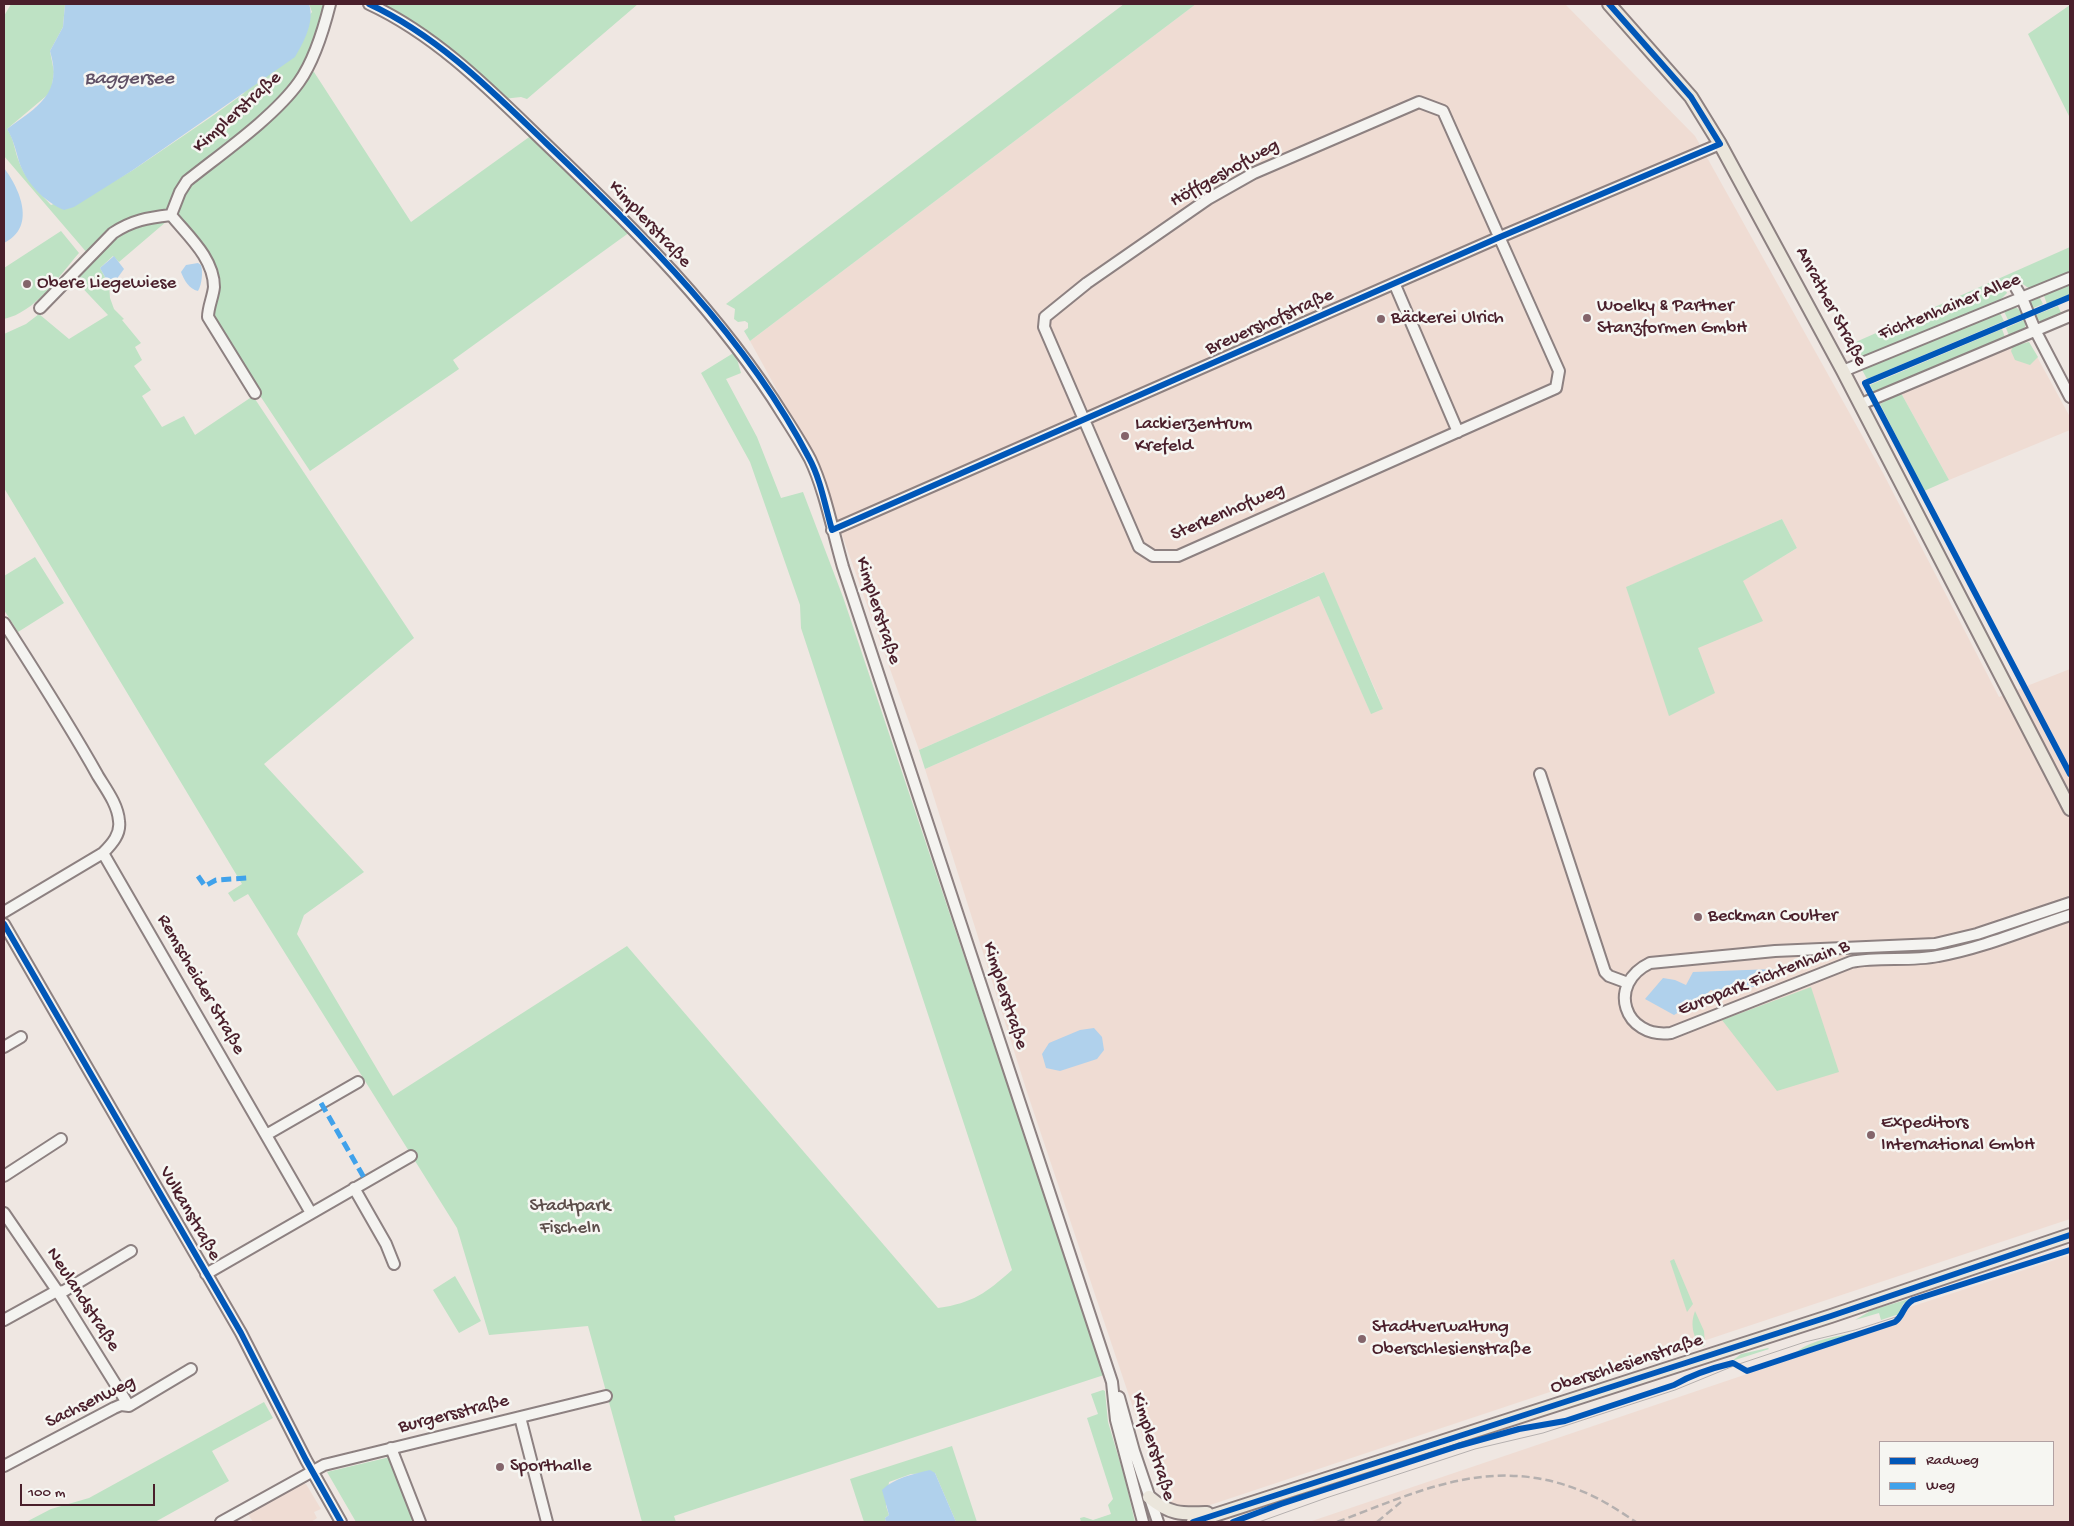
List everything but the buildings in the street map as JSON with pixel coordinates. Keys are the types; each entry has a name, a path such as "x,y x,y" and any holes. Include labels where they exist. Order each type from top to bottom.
{"main road":[{"name":"Anrather Straße","path":"1609,4 1691,97 1720,144 1844,371 2070,809"},
{"name":"Oberschlesienstraße","path":"1193,1522 1831,1316 2070,1235"},
{"path":"1150,1497 1164,1508 1177,1514 1225,1512"}],"street":[{"name":"Kimplerstraße","path":"171,215 180,192 187,181 275,110 300,82 322,36 330,4"},
{"name":"Kimplerstraße","path":"369,4 417,30 454,59 625,219 708,311 753,368 810,460 1112,1382 1116,1420 1144,1522"},
{"name":"Höffgeshofweg","path":"1084,420 1044,327 1045,318 1087,283 1158,233 1208,199 1254,173 1419,102 1443,111 1500,237"},
{"name":"Breuershofstraße","path":"832,530 1500,237 1720,144"},
{"path":"40,308 113,233 127,224 149,217 171,215 209,264 214,289 208,317 255,393"},
{"name":"Sterkenhofweg","path":"1084,420 1139,547 1153,556 1178,556 1556,388 1559,371 1500,237"},
{"name":"Fichtenhainer Allee","path":"1844,371 2070,278"},
{"path":"1395,284 1458,432"},
{"path":"2016,288 2035,330 2070,397"},
{"path":"1861,404 2070,316"},
{"path":"4,623 111,798 119,818 120,827 114,841 103,853 4,912"},
{"path":"1540,774 1605,972 1609,976 1628,983"},
{"name":"Remscheider Straße","path":"103,853 311,1213"},
{"name":"Europark Fichtenhain B","path":"2070,903 1949,942 1918,946 1827,948 1667,960 1650,963 1641,968 1628,983 1624,995 1629,1014 1640,1028 1660,1035 1688,1027 1851,962 1875,959 1920,959 1952,953 2070,915"},
{"name":"Vulkanstraße","path":"4,924 249,1349 311,1470 341,1522"},
{"path":"1949,942 1952,953"},
{"path":"4,1047 21,1037"},
{"path":"266,1135 358,1082"},
{"path":"4,1176 61,1139"},
{"path":"206,1274 411,1156"},
{"path":"354,1188 386,1244 394,1264"},
{"name":"Neulandstraße","path":"4,1213 58,1292 129,1406"},
{"path":"4,1320 53,1293 64,1291 131,1251"},
{"name":"Sachsenweg","path":"4,1466 114,1408 129,1406 191,1369"},
{"name":"Kimplerstraße","path":"1112,1382 1117,1390 1158,1522"},
{"name":"Burgersstraße","path":"221,1522 311,1470 331,1462 606,1396"},
{"path":"520,1417 547,1522"},
{"path":"391,1448 420,1522"}],"shaded area":[{"path":"1196,4 1565,4 1695,136 1883,473 1999,697 2070,669 2070,1219 1198,1509 1165,1503 1027,1092 925,769 1319,596 1371,713 1382,708 1378,696 1323,572 919,750 832,507 805,441 750,341","holes":["1782,519 1797,548 1742,581 1698,648 1627,587"]},
{"path":"2029,342 2070,417 2070,430 1949,480 1901,393 2013,346"},
{"path":"2070,1255 2070,1522 1309,1522 1895,1324 1902,1320 1907,1308"},
{"path":"302,1483 306,1484 321,1509 314,1512 317,1518 311,1522 253,1522 248,1514"}],"green space":[{"path":"11,4 65,4 63,27 50,51 54,72 51,92 7,129 24,172 51,205 116,180 214,115 243,94 312,12 309,4 329,4 326,17 298,81 265,115 202,164 166,212 141,216 88,254 4,156 4,16"},
{"path":"374,4 638,4 527,99 521,97 503,99"},
{"path":"1124,4 1196,4 750,341 744,331 748,328 748,323 745,321 738,322 734,319 735,309 726,304"},
{"path":"2070,5 2070,118 2028,34"},
{"path":"309,71 314,72 411,222 532,135 630,232 453,360 459,369 310,471 229,349 211,316 215,277 178,219 176,210 191,181"},
{"name":"Stadtpark Fischeln","path":"158,220 167,221 119,262 113,256 100,268 109,284 110,298 114,309 124,319 122,320 141,343 135,347 142,360 134,366 151,390 142,396 162,427 184,416 195,435 253,396 414,638 264,764 364,872 304,915 297,934 393,1096 627,946 938,1308 961,1303 978,1296 1012,1270 801,628 800,605 750,462 701,373 735,352 741,373 726,379 757,437 781,498 803,492 843,597 1104,1375 674,1516 676,1522 642,1522 588,1326 489,1335 457,1228 248,894 234,902 228,893 242,884 4,488 4,334 26,324 39,314 69,339 108,315 73,278 102,247 128,227"},
{"name":"Obere Liegewiese","path":"61,231 79,253 36,301 16,315 4,319 4,268"},
{"path":"2070,247 2070,273 2033,288 2029,288 2019,281 2012,281 2008,283 2009,286 2005,289 2007,293 1997,303 1856,360 1849,345"},
{"path":"2070,281 2070,294 2047,304 2043,293"},
{"path":"2038,294 2043,304 2031,309 2031,302"},
{"path":"2058,306 2063,317 2043,323 2033,316"},
{"path":"2017,308 2023,313 2008,320 2003,309"},
{"path":"1999,311 2004,321 1867,379 1861,368"},
{"path":"2026,319 2024,329 2010,338 2006,328"},
{"path":"2002,329 2006,340 1875,395 1870,385"},
{"path":"2029,342 2038,357 2030,365 2015,360 2011,351 2013,346"},
{"path":"1901,393 1949,480 1924,491 1880,404"},
{"path":"1782,519 1797,548 1743,581 1763,621 1698,648 1715,693 1669,716 1626,587"},
{"path":"35,557 64,603 18,632 4,610 4,576"},
{"path":"1324,572 1383,709 1371,714 1319,596 925,769 919,750"},
{"path":"1811,987 1839,1072 1777,1091 1722,1020"},
{"path":"1674,1259 1693,1304 1687,1312 1670,1261"},
{"path":"455,1276 481,1321 459,1333 433,1290"},
{"path":"1912,1298 1903,1304 1899,1316 1896,1315 1881,1320 1879,1313 1855,1320 1872,1310"},
{"path":"1695,1311 1704,1331 1705,1345 1703,1347 1699,1346 1692,1325"},
{"path":"1857,1332 1796,1352 1817,1341"},
{"path":"1769,1349 1732,1361 1741,1354"},
{"path":"1105,1391 1108,1422 1125,1479 1135,1522 1081,1522 1080,1518 1084,1517 1093,1520 1111,1514 1108,1505 1113,1499 1087,1418 1098,1414 1091,1394"},
{"path":"264,1402 273,1418 212,1451 229,1481 155,1522 26,1522 51,1509 89,1498"},
{"path":"952,1446 977,1522 956,1522 935,1473 911,1474 889,1482 886,1506 889,1515 885,1518 886,1522 864,1522 850,1479"},
{"path":"390,1457 415,1522 356,1522 327,1472"}],"water":[{"name":"Baggersee","path":"65,4 309,4 311,17 305,38 295,57 133,170 74,207 64,210 42,196 25,175 7,129 38,106 50,89 53,78 53,66 50,51 63,27"},
{"path":"4,168 20,197 23,218 14,236 4,243"},
{"path":"114,256 124,269 116,280 109,284 100,268"},
{"path":"198,263 201,265 202,274 198,291 189,286 181,272 186,265"},
{"path":"1773,969 1776,975 1759,986 1720,993 1711,990 1701,999 1674,1015 1645,999 1663,978 1675,980 1686,985 1693,972"},
{"path":"1094,1028 1102,1037 1104,1050 1097,1059 1060,1071 1046,1068 1042,1054 1049,1043 1080,1030"},
{"path":"930,1470 935,1473 956,1522 886,1522 885,1518 889,1515 882,1490 898,1479"}],"tram line":[{"path":"1259,1522 1475,1449 1543,1433 1675,1390 1736,1365 1805,1342 1855,1330 1896,1317"}],"railway":[{"path":"1337,1522 1426,1489 1456,1481 1485,1477 1516,1476 1547,1480 1587,1493 1602,1500 1636,1522"},
{"path":"1377,1522 1401,1502"}],"marked path":[{"path":"198,876 205,886 216,880 247,878"},
{"path":"321,1103 366,1181"}],"cycle path":[{"path":"369,4 418,32 463,66 526,123 620,215 691,290 724,330 784,413 813,466 820,484 832,530 1500,237 1720,144 1691,97 1609,4"},
{"path":"2070,297 1865,383 2070,774"},
{"path":"4,924 241,1333 306,1460 341,1522"},
{"path":"1193,1522 1831,1316 2070,1235"},
{"path":"1233,1522 1281,1504 1458,1446 1519,1429 1565,1421 1674,1385 1718,1367 1733,1363 1747,1371 1895,1322 1913,1300 2070,1250"}],"place":[{"name":"Obere Liegewiese","path":"27,284"},
{"name":"Woelky & Partner Stanzformen GmbH","path":"1587,318"},
{"name":"Bäckerei Ulrich","path":"1381,319"},
{"name":"Lackierzentrum Krefeld","path":"1125,436"},
{"name":"Beckman Coulter","path":"1698,917"},
{"name":"Expeditors International GmbH","path":"1871,1135"},
{"name":"Stadtverwaltung Oberschlesienstraße","path":"1362,1339"},
{"name":"Sporthalle","path":"500,1467"}]}
